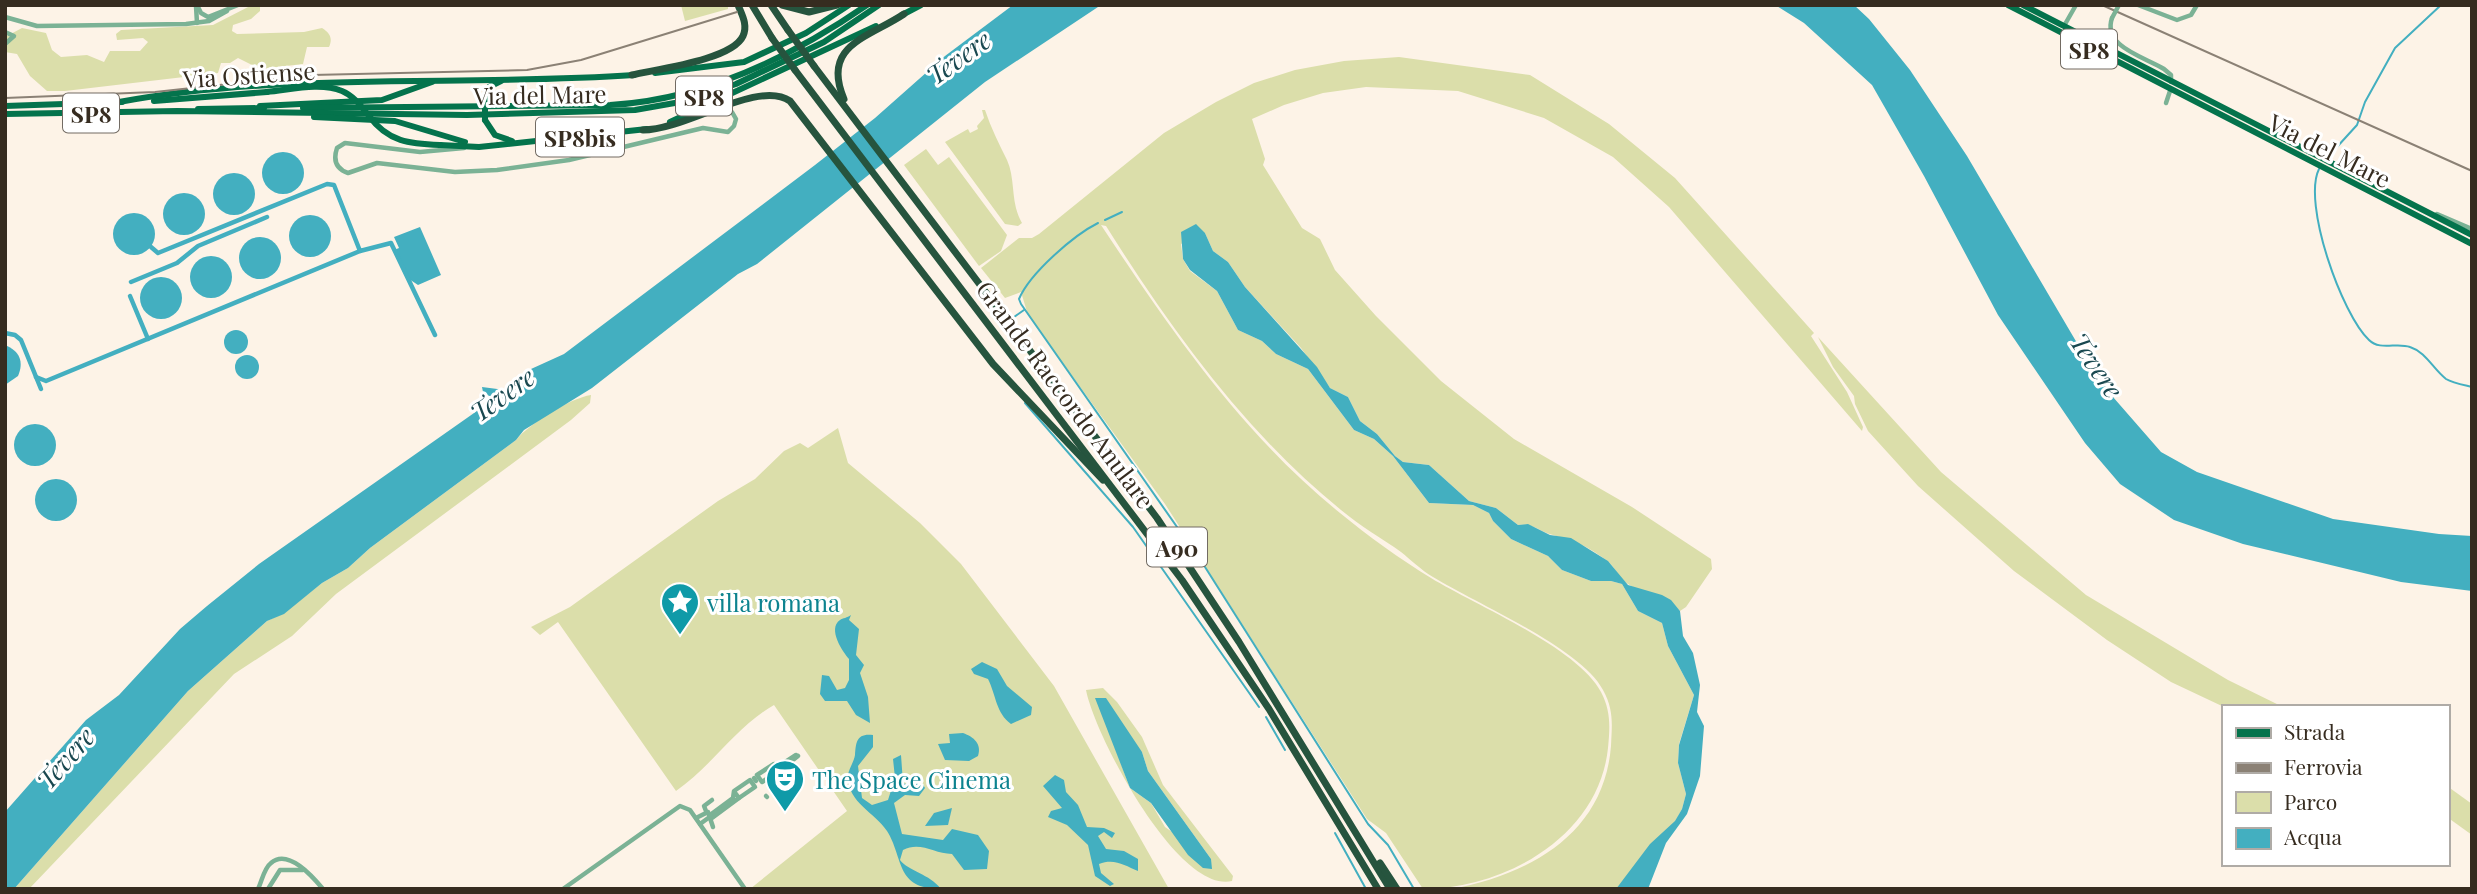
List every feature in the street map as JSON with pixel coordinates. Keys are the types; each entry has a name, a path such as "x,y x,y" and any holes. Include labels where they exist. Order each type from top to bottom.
{"highway":[{"path":"632,75 704,58 736,46 745,29 738,5"},
{"name":"Grande Raccordo Anulare","path":"752,5 795,70 1125,503 1232,652 1378,889"},
{"name":"Grande Raccordo Anulare","path":"771,5 826,82 1165,529 1354,827 1390,889"},
{"path":"782,5 809,12 837,5"},
{"path":"856,120 843,98 836,74 840,59 850,47 904,14"},
{"path":"643,130 684,122 766,93 784,97 798,108 1001,374 1125,503"},
{"name":"Grande Raccordo Anulare","path":"1354,827 1397,889"}],"main road":[{"name":"Via Ostiense","path":"119,102 310,83 632,75 741,63 806,33 849,5"},
{"name":"Via del Mare","path":"5,114 244,108 472,108 610,105 657,100 735,77 822,35 867,5"},
{"name":"Via del Mare","path":"177,111 467,115 653,108 712,94 759,74 828,40 879,5"},
{"name":"Via Ostiense","path":"5,106 119,102 318,87 337,89 353,97 377,127 391,138 441,148 480,147 643,130 709,106 921,5"},
{"name":"Via del Mare","path":"2008,5 2171,91 2313,159"},
{"path":"2023,5 2332,169 2385,191 2472,235"},
{"path":"509,78 491,86 485,98 485,120 495,135 516,142"},
{"path":"244,108 382,100 447,80"},
{"path":"253,112 391,121 461,142 499,144"},
{"name":"Via del Mare","path":"2332,169 2472,244"}],"street":[{"path":"197,5 206,16 227,11"},
{"path":"197,5 197,23"},
{"path":"5,17 37,26 197,23 213,20 238,5"},
{"path":"2119,5 2109,30 2114,40 2164,69 2170,74 2171,82"},
{"path":"2138,5 2177,20 2191,15 2197,5"},
{"path":"2064,27 2075,8"},
{"path":"5,32 11,33 14,38 5,44"},
{"path":"2166,103 2171,91"},
{"path":"441,148 408,151 378,144 341,144 335,152 337,164 348,173 377,163 459,172 551,163 700,128 728,132 734,127 736,119 732,112 722,108"},
{"path":"2385,191 2472,229"},
{"path":"777,769 797,755"},
{"path":"700,824 738,796"},
{"path":"704,830 713,826 704,806 712,800"},
{"path":"563,889 682,806 700,824 745,889"},
{"path":"695,818 710,815"},
{"path":"268,889 280,870 282,860"},
{"path":"258,889 268,865 282,860 297,863 323,889"},
{"path":"280,870 304,870"}],"green space":[{"path":"252,5 260,5 260,11 251,19 233,25 232,31 237,34 304,32 322,28 330,36 329,47 307,47 303,64 260,69 238,58 230,63 221,63 218,73 65,91 47,91 30,76 17,54 5,52 5,37 22,28 46,33 52,50 61,57 87,55 104,62 110,51 140,51 148,42 143,38 117,40 116,34 121,30 213,25"},
{"path":"681,5 728,5 728,9 685,21"},
{"path":"1399,57 1530,75 1609,124 1675,178 1814,333 1811,336 1847,392 1863,427 1862,431 1669,207 1613,157 1544,118 1458,91 1366,87 1323,93 1284,105 1252,119 1265,159 1263,165 1302,228 1320,239 1335,270 1376,316 1441,381 1514,439 1632,507 1711,559 1712,569 1686,607 1680,611 1667,599 1628,584 1609,563 1587,547 1533,526 1518,525 1496,508 1469,501 1429,465 1403,462 1377,434 1360,421 1348,397 1330,388 1301,348 1245,287 1228,262 1213,251 1205,233 1181,244 1183,259 1190,271 1217,291 1238,330 1262,341 1276,354 1308,369 1354,430 1374,439 1393,456 1429,503 1473,505 1489,513 1493,521 1511,539 1548,556 1562,570 1591,581 1622,584 1638,611 1662,623 1668,646 1694,695 1679,744 1678,763 1686,794 1675,822 1616,889 1452,889 1509,873 1535,860 1558,845 1578,826 1594,803 1605,777 1612,724 1607,697 1591,674 1551,643 1429,574 1348,516 1306,480 1242,414 1212,378 1157,304 1106,226 1101,225 1181,341 1210,378 1240,415 1304,482 1351,522 1408,563 1548,643 1589,675 1601,692 1607,706 1609,726 1608,748 1601,779 1587,807 1567,831 1543,852 1515,868 1454,887 1423,889 1386,833 1367,819 1165,504 1028,315 1021,292 1005,298 981,268 1019,238 1032,238 1039,234 1164,133 1216,102 1254,83 1295,70 1344,61"},
{"path":"982,110 985,110 1010,168 1016,208 1022,223 1018,226 1005,224 945,142 968,129 970,133 978,129 977,126 984,118"},
{"path":"926,149 938,165 949,157 1007,235 1001,251 979,266 904,165"},
{"path":"1818,337 1941,472 2086,595 2228,680 2279,705 2222,706 2171,682 2107,640 2014,571 1918,486 1868,431 1854,396 1833,367"},
{"path":"591,395 590,403 571,420 336,594 292,636 234,674 29,889 14,889 188,691 267,621 284,613 322,583 348,568 370,548 540,420 561,406"},
{"path":"838,428 848,463 920,523 961,564 1054,686 1169,889 750,889 847,811 774,705 748,724 676,791 558,622 540,635 531,627 570,607 718,501 755,479 784,451 800,443 808,448"},
{"path":"1103,688 1117,702 1142,737 1163,785 1233,876 1232,881 1211,878 1188,863 1164,838 1131,788 1151,803 1165,827 1211,859 1148,771 1142,752 1111,737 1130,787 1105,741 1086,690"},
{"path":"2449,787 2472,804 2472,835 2449,818"}],"water":[{"name":"Tevere","path":"1013,5 1101,5 985,82 757,264 738,274 592,388 524,430 516,440 370,548 348,568 322,583 284,614 267,621 188,691 14,889 5,889 5,812 86,720 119,695 180,629 259,564 494,399 483,392 482,387 505,390 531,369 564,354 815,165 875,118 945,56"},
{"path":"1775,5 1854,5 1869,19 1910,70 1967,156 2087,360 2113,397 2161,452 2197,472 2333,519 2472,536 2472,591 2401,582 2243,544 2174,520 2120,484 2085,443 1998,315 1872,85 1804,23"},
{"path":"283,152 298,158 304,173 298,188 283,194 268,188 262,173 268,158"},
{"path":"234,173 249,179 255,194 249,209 234,215 219,209 213,194 219,179"},
{"path":"184,193 199,199 205,214 199,229 184,235 169,229 163,214 169,199"},
{"path":"134,213 149,219 155,234 149,249 134,255 119,249 113,234 119,219"},
{"path":"310,215 325,221 331,236 325,251 310,257 295,251 289,236 295,221"},
{"path":"1196,224 1205,233 1213,251 1228,262 1245,287 1317,367 1330,388 1348,397 1360,421 1377,434 1395,456 1403,462 1429,465 1469,501 1496,508 1518,525 1528,524 1550,535 1571,538 1608,561 1628,585 1662,595 1671,600 1680,611 1683,636 1693,653 1700,685 1697,712 1704,726 1700,776 1687,814 1666,843 1648,889 1616,889 1650,844 1675,821 1682,809 1686,794 1678,763 1679,745 1694,695 1668,646 1662,623 1638,611 1622,584 1591,581 1562,570 1548,556 1511,539 1493,521 1489,513 1473,505 1429,503 1393,456 1374,439 1354,430 1308,369 1276,354 1262,341 1238,330 1217,291 1190,270 1183,259 1181,232"},
{"path":"420,227 441,275 418,285 406,277 394,250 399,248 394,237"},
{"path":"260,237 275,243 281,258 275,273 260,279 245,273 239,258 245,243"},
{"path":"211,256 226,262 232,277 226,292 211,298 196,292 190,277 196,262"},
{"path":"161,277 176,283 182,298 176,313 161,319 146,313 140,298 146,283"},
{"path":"236,330 247,337 248,342 241,353 236,354 225,347 224,342 231,331"},
{"path":"5,345 17,354 21,366 18,376 5,385"},
{"path":"242,355 252,355 259,362 259,372 252,379 242,379 235,372 235,362"},
{"path":"35,424 50,430 56,445 50,460 35,466 20,460 14,445 20,430"},
{"path":"56,479 71,485 77,500 71,515 56,521 41,515 35,500 41,485"},
{"path":"851,615 849,620 859,629 856,655 864,665 860,673 868,697 870,723 856,715 847,701 825,701 820,694 822,675 829,676 837,690 845,688 849,680 849,659 837,640 835,629 840,620"},
{"path":"982,662 997,669 1007,686 1032,707 1031,715 1011,724 1006,720 988,679 974,674 971,669"},
{"path":"1095,698 1106,698 1142,752 1148,771 1211,859 1212,869 1203,868 1188,855 1151,803 1130,788"},
{"path":"963,733 976,742 979,748 978,756 969,761 945,760 938,744 950,743 949,734"},
{"path":"873,735 873,747 858,766 862,798 872,805 888,800 895,778 893,759 901,755 903,783 912,786 921,781 925,788 919,796 905,795 894,803 902,834 943,840 952,829 978,835 989,851 987,869 964,870 952,854 916,847 903,850 900,860 941,889 926,888 908,878 887,831 857,800 849,785 848,775 858,740 863,736"},
{"path":"1055,775 1064,780 1066,792 1078,805 1087,827 1104,828 1115,833 1112,838 1104,832 1098,836 1106,849 1124,851 1138,859 1138,871 1120,863 1105,862 1099,864 1101,873 1114,884 1110,886 1095,876 1088,845 1067,825 1048,817 1051,811 1062,808 1043,786"},
{"path":"952,808 948,825 925,826 934,813"}],"waterway":[{"path":"2326,159 2357,125 2365,102 2395,48 2441,5"},
{"path":"2319,169 2315,185 2320,231 2337,284 2358,327 2369,340 2378,345 2416,349 2446,379 2472,387"},
{"path":"151,247 158,253 327,184 334,185 360,251 391,243 435,335"},
{"path":"1105,220 1122,212"},
{"path":"131,282 177,263 198,246 267,217"},
{"path":"1098,223 1065,245 1043,267 1019,299 1021,304 1205,567 1368,824 1388,845 1414,889"},
{"path":"36,377 46,381 360,251"},
{"path":"130,296 148,339"},
{"path":"1014,317 1024,310"},
{"path":"5,333 15,335 21,340 41,389"},
{"path":"1025,403 1133,527 1259,707"},
{"path":"1266,717 1285,750"},
{"path":"1335,833 1366,889"}],"railway":[{"path":"2102,5 2472,171"},
{"path":"5,98 155,92 312,75 527,70 581,60 737,12"}],"place":[{"name":"villa romana","path":"680,636"},
{"name":"The Space Cinema","path":"785,813"}]}
